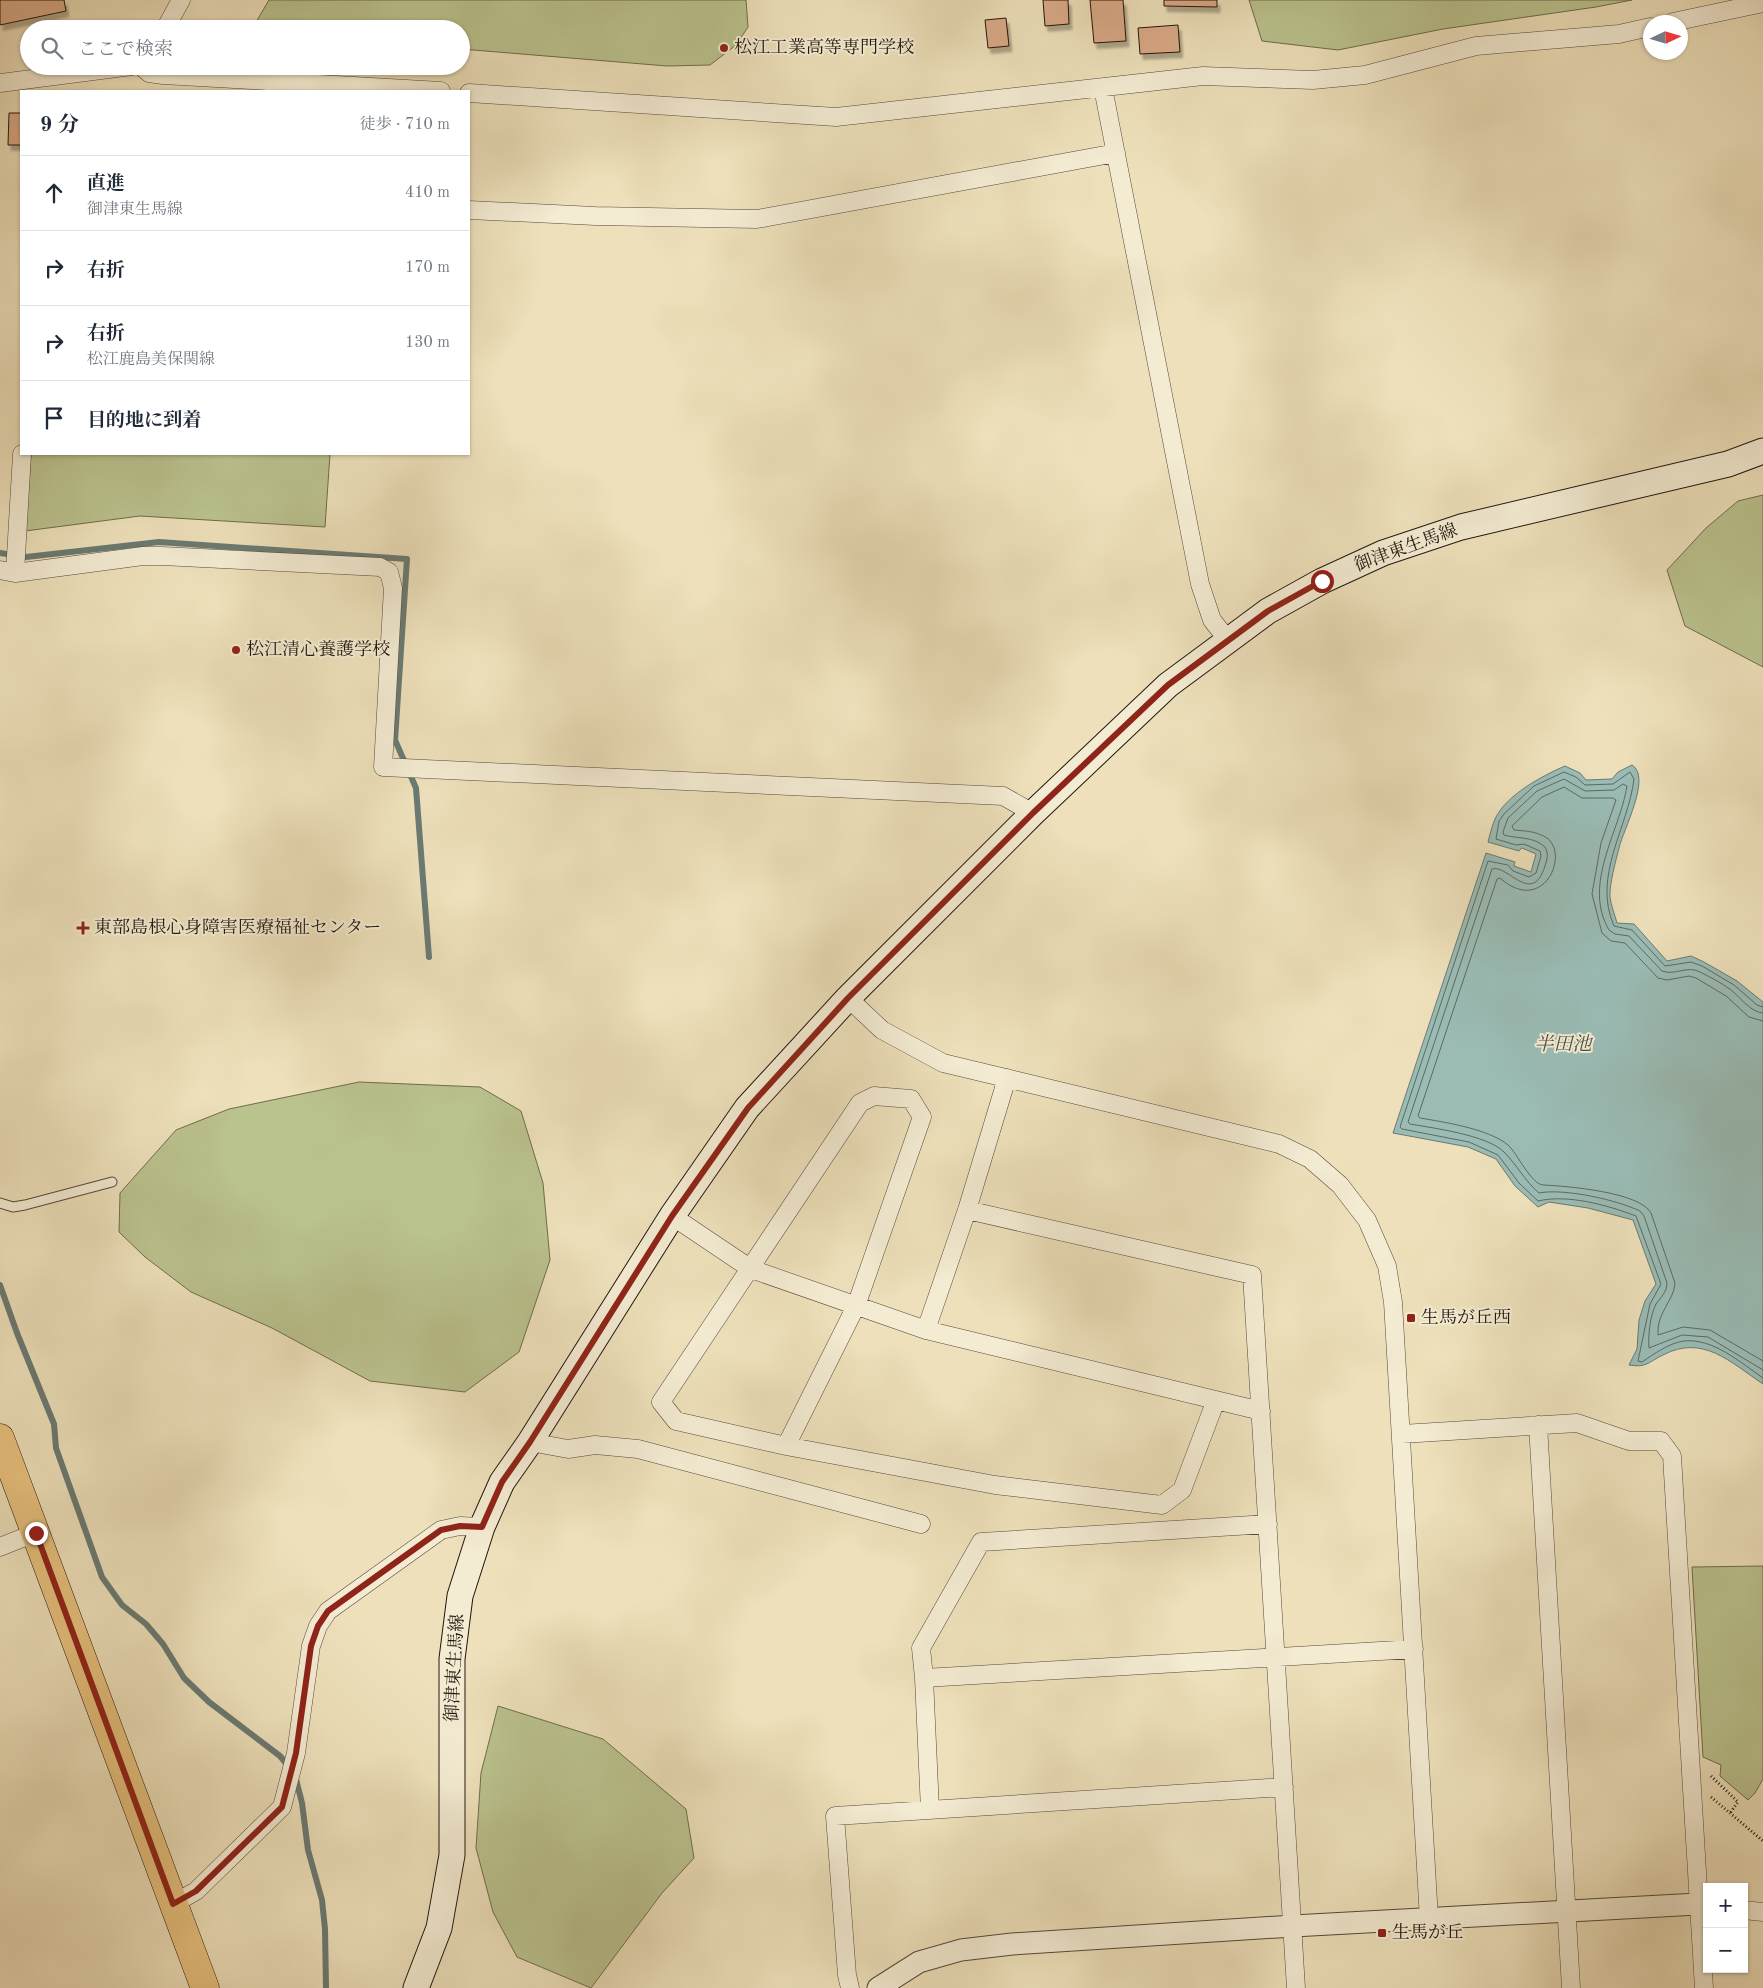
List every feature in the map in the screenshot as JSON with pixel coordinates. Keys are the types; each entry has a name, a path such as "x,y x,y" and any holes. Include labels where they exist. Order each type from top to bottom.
{"main road":[{"name":"御津東生馬線","path":"416,1988 439,1928 452,1855 452,1659 460,1596 482,1527 502,1482 530,1442 672,1216 748,1108 848,998 1033,813 1168,685 1227,639 1268,611 1322,581 1383,553 1461,527 1728,464 1763,450"},
{"path":"0,1438 205,1988"}],"street":[{"path":"169,20 181,0"},
{"path":"1688,19 1763,3"},
{"path":"470,93 836,117 1203,76 1313,80 1356,76 1476,46 1619,34 1643,29"},
{"path":"0,84 44,85 90,75"},
{"path":"163,75 424,90"},
{"path":"1103,88 1200,584 1212,620 1227,639"},
{"path":"470,210 595,216 757,219 1116,153"},
{"path":"22,455 11,563 143,556 380,567 389,572 393,588 383,767 1003,796 1033,813"},
{"path":"848,998 882,1030 943,1064 1279,1144 1310,1159 1340,1186 1367,1220 1387,1266 1393,1302 1430,1919"},
{"path":"926,1330 967,1210 1007,1078"},
{"path":"786,1446 856,1306 922,1117 911,1099 874,1096 860,1103 661,1402 676,1421 786,1446 996,1485 1162,1505 1182,1490 1216,1400"},
{"path":"967,1210 1252,1275 1296,1988"},
{"path":"672,1216 751,1269 926,1330 1261,1411"},
{"path":"1402,1434 1577,1423 1629,1440 1661,1442 1672,1456 1691,1781 1702,1905 1704,1988"},
{"path":"1538,1424 1571,1988"},
{"path":"530,1442 568,1449 595,1445 638,1449 921,1524"},
{"path":"930,1810 921,1648 980,1542 1268,1524"},
{"path":"173,1904 196,1891 282,1807 296,1753 311,1646 318,1626 328,1611 441,1530 460,1526 482,1527"},
{"path":"0,1547 36,1533"},
{"path":"924,1678 1414,1649"},
{"path":"850,1988 847,1975 835,1816 1284,1787"},
{"path":"878,1988 919,1962 961,1950 1292,1926 1702,1905"},
{"path":"1748,1910 1763,1912"}],"lane":[{"path":"0,1203 13,1207 25,1205 112,1182"}],"path":[{"path":"1711,1770 1711,1778 1738,1802 1730,1813"},
{"path":"1691,1781 1763,1841"}],"green space":[{"path":"269,0 746,0 748,27 736,45 710,65 667,66 470,50 470,20 257,20"},
{"path":"1249,0 1632,0 1443,29 1338,50 1262,41"},
{"path":"31,455 330,455 325,527 140,516 25,531"},
{"path":"1763,495 1763,667 1685,626 1667,570 1706,528 1738,501"},
{"path":"359,1082 480,1087 521,1111 543,1183 550,1260 519,1352 465,1392 370,1381 272,1328 191,1292 145,1257 119,1232 120,1193 176,1130 229,1109"},
{"path":"1763,1566 1763,1779 1755,1793 1748,1800 1720,1776 1721,1765 1703,1757 1692,1567"},
{"path":"498,1706 603,1739 686,1809 694,1858 662,1893 591,1988 517,1957 493,1912 476,1848 481,1773"}],"water":[{"name":"半田池","path":"1632,765 1637,771 1639,780 1638,792 1619,848 1610,892 1611,904 1617,923 1634,924 1667,961 1691,956 1737,981 1763,1002 1763,1384 1716,1353 1704,1349 1677,1349 1644,1365 1629,1365 1637,1349 1639,1320 1645,1301 1656,1284 1633,1220 1588,1208 1549,1202 1538,1207 1515,1186 1496,1159 1468,1147 1393,1133 1486,853 1515,862 1514,866 1531,872 1536,854 1522,848 1519,851 1488,842 1500,810 1525,787 1565,766 1580,773 1586,780 1612,779 1618,772"}],"building":[{"path":"0,0 64,0 66,11 0,25"},
{"path":"1043,0 1068,0 1069,24 1045,26"},
{"path":"1090,0 1123,0 1126,41 1094,43"},
{"path":"1164,0 1217,0 1217,7 1164,6"},
{"path":"1006,18 1009,46 988,48 985,20"},
{"path":"1178,25 1180,52 1140,54 1138,28"},
{"path":"9,113 20,113 20,145 8,145"}],"waterway":[{"path":"0,553 26,557 159,542 407,559 395,740 416,788 429,957"},
{"path":"0,1285 17,1333 54,1424 56,1448 102,1577 122,1605 146,1624 163,1644 184,1678 209,1702 280,1756 289,1767"},
{"path":"295,1775 302,1803 308,1850 322,1900 325,1929 326,1988"}],"place":[{"name":"松江工業高等専門学校","path":"724,48"},
{"name":"松江清心養護学校","path":"236,650"},
{"name":"東部島根心身障害医療福祉センター","path":"83,928"},
{"name":"生馬が丘西","path":"1411,1318"},
{"name":"生馬が丘","path":"1382,1933"}],"route":[{"path":"36,1533 173,1904 196,1891 282,1807 296,1753 311,1646 318,1626 328,1611 441,1530 460,1526 482,1527 502,1482 530,1442 672,1216 748,1108 848,998 1033,813 1168,685 1227,639 1268,611 1322,581"}]}
